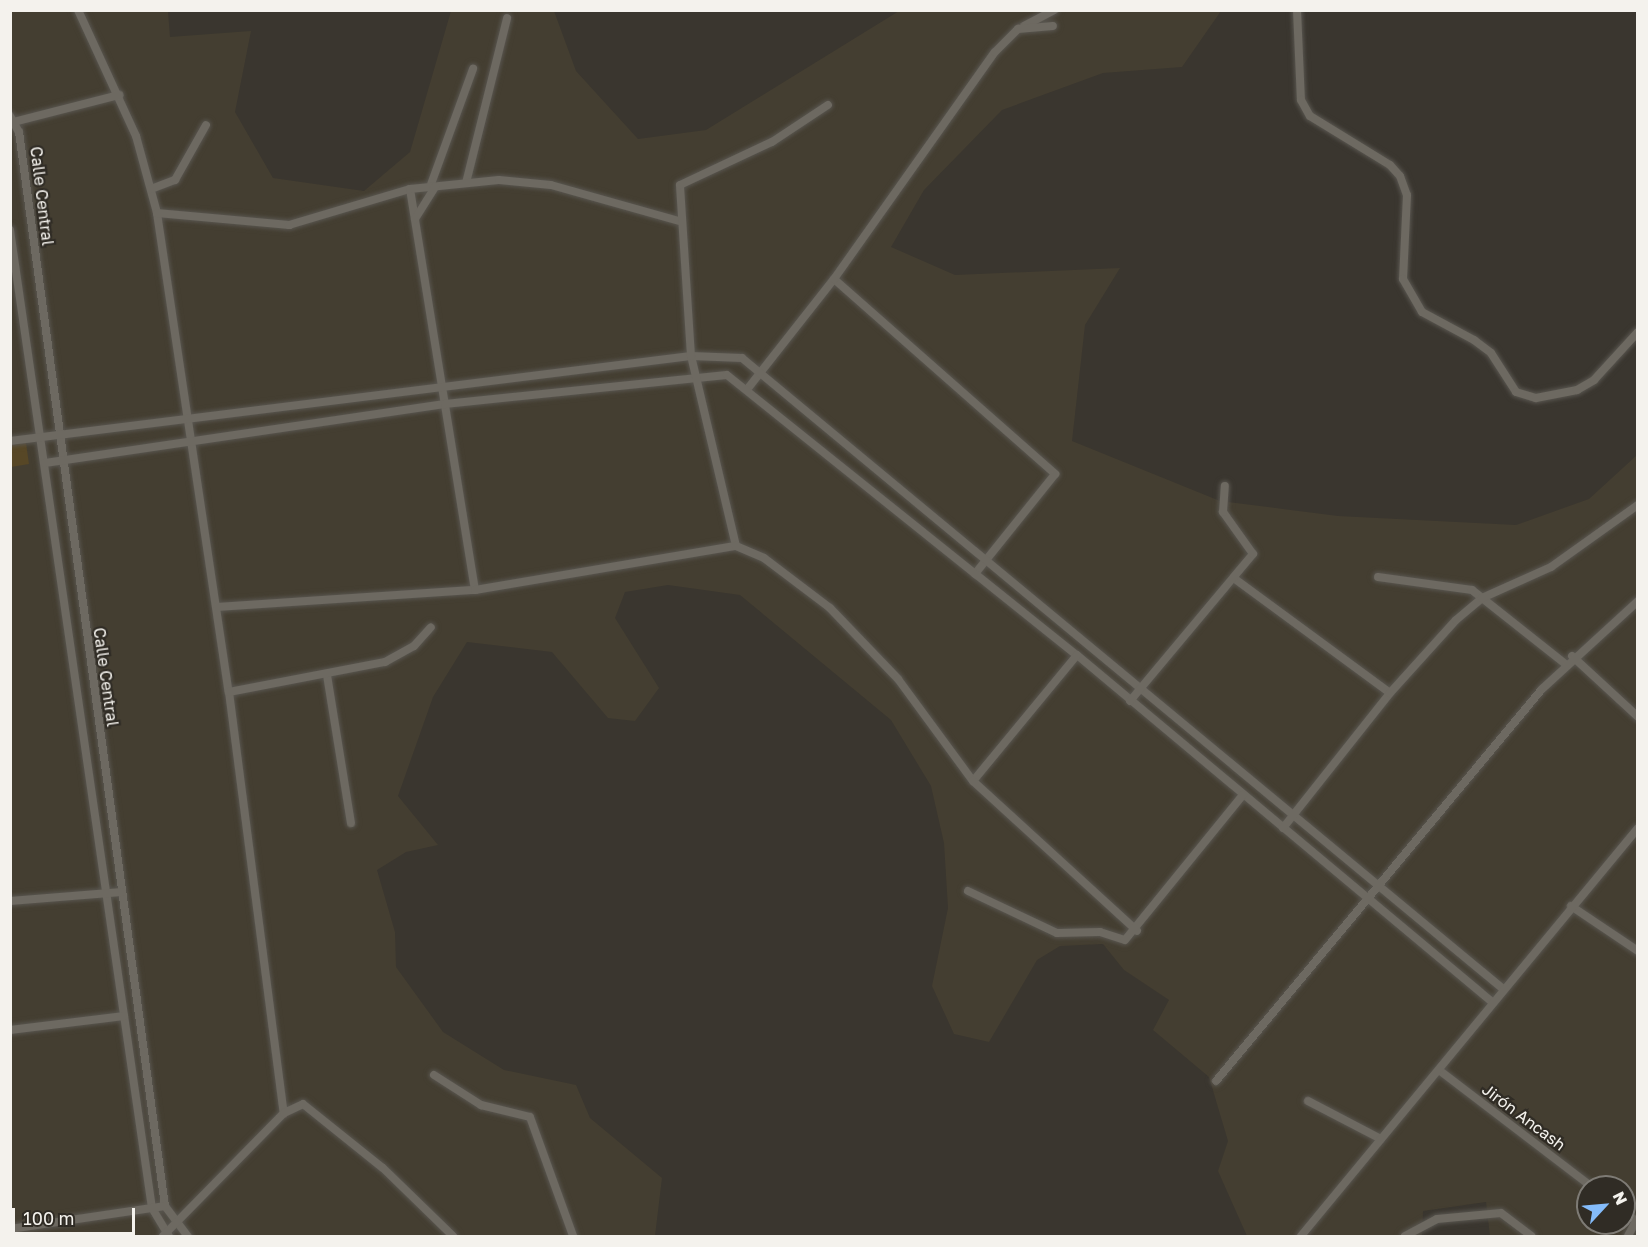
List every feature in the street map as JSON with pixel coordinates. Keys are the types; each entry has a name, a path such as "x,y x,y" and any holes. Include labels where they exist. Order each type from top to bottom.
{"street":[{"path":"78,10 119,95 157,213 188,442 217,607 229,692 284,1113"},
{"path":"749,387 834,279 994,52 1018,28 1054,10"},
{"path":"1297,10 1301,100 1310,116 1390,165 1400,177 1407,195 1403,279 1422,312 1474,340 1491,354 1516,392 1536,398 1577,390 1594,380 1638,332"},
{"path":"466,183 507,18"},
{"path":"1018,28 1053,26"},
{"path":"415,220 432,187 473,69"},
{"path":"12,120 119,95"},
{"path":"736,546 691,356 679,221 680,185 772,142 828,105"},
{"name":"Calle Central","path":"12,120 165,1206 175,1224 188,1236"},
{"path":"151,189 175,180 206,125"},
{"path":"157,213 289,225 410,189 466,183 551,185 679,221"},
{"path":"410,189 475,590"},
{"name":"Calle Central","path":"10,230 29,338 105,893 152,1208 166,1235"},
{"path":"834,279 1055,474 975,574"},
{"path":"29,338 44,336"},
{"path":"10,441 186,422 691,356 732,354 759,373 1502,988"},
{"path":"45,463 445,404 697,374 727,375 749,387 1077,656 1491,1001"},
{"path":"1130,701 1234,579 1253,549 1223,512 1225,486"},
{"path":"1283,828 1390,693 1482,598 1551,567 1638,505"},
{"path":"217,607 475,590 736,546 764,558 830,608 898,679 973,782 1137,931"},
{"path":"1378,578 1460,586 1482,598 1564,663"},
{"path":"1234,579 1390,693"},
{"path":"1216,1081 1376,884 1564,663 1638,602"},
{"path":"229,692 327,675 385,662 414,646 431,627"},
{"path":"973,782 1077,656"},
{"path":"1572,656 1638,717"},
{"path":"327,675 351,823"},
{"path":"968,891 1057,933 1100,932 1125,940 1137,931 1242,795"},
{"path":"1301,1236 1439,1070 1491,1001 1638,828"},
{"path":"10,901 122,892"},
{"path":"1571,906 1638,951"},
{"path":"10,1030 124,1016"},
{"name":"Jirón Ancash","path":"1439,1070 1576,1175"},
{"path":"434,1075 481,1105 530,1117 573,1236"},
{"path":"1308,1101 1382,1139"},
{"path":"166,1235 284,1113 303,1104 314,1108 453,1236"},
{"path":"10,1229 165,1206"},
{"path":"1405,1236 1437,1219 1501,1213 1532,1236"},
{"path":"1628,1236 1637,1222"}],"shaded area":[{"path":"10,11 168,11 170,37 251,31 235,112 273,178 364,191 410,152 451,11 554,11 576,71 638,139 706,130 899,11 1221,11 1182,67 1103,73 1002,110 924,190 891,247 955,275 1120,268 1085,325 1072,441 1220,501 1338,516 1516,525 1589,499 1637,455 1637,1236 1490,1236 1486,1202 1423,1211 1422,1236 1247,1236 1218,1171 1228,1141 1209,1077 1153,1030 1169,1000 1124,970 1103,944 1060,946 1037,960 989,1042 954,1034 932,986 948,908 944,843 931,786 891,720 740,595 668,585 625,592 615,618 659,688 635,721 608,718 552,652 467,642 433,697 398,796 438,845 406,852 377,870 395,932 396,967 443,1032 504,1070 576,1085 590,1118 662,1178 655,1236 11,1236"},
{"path":"26,443 29,464 11,467 10,445"}]}
